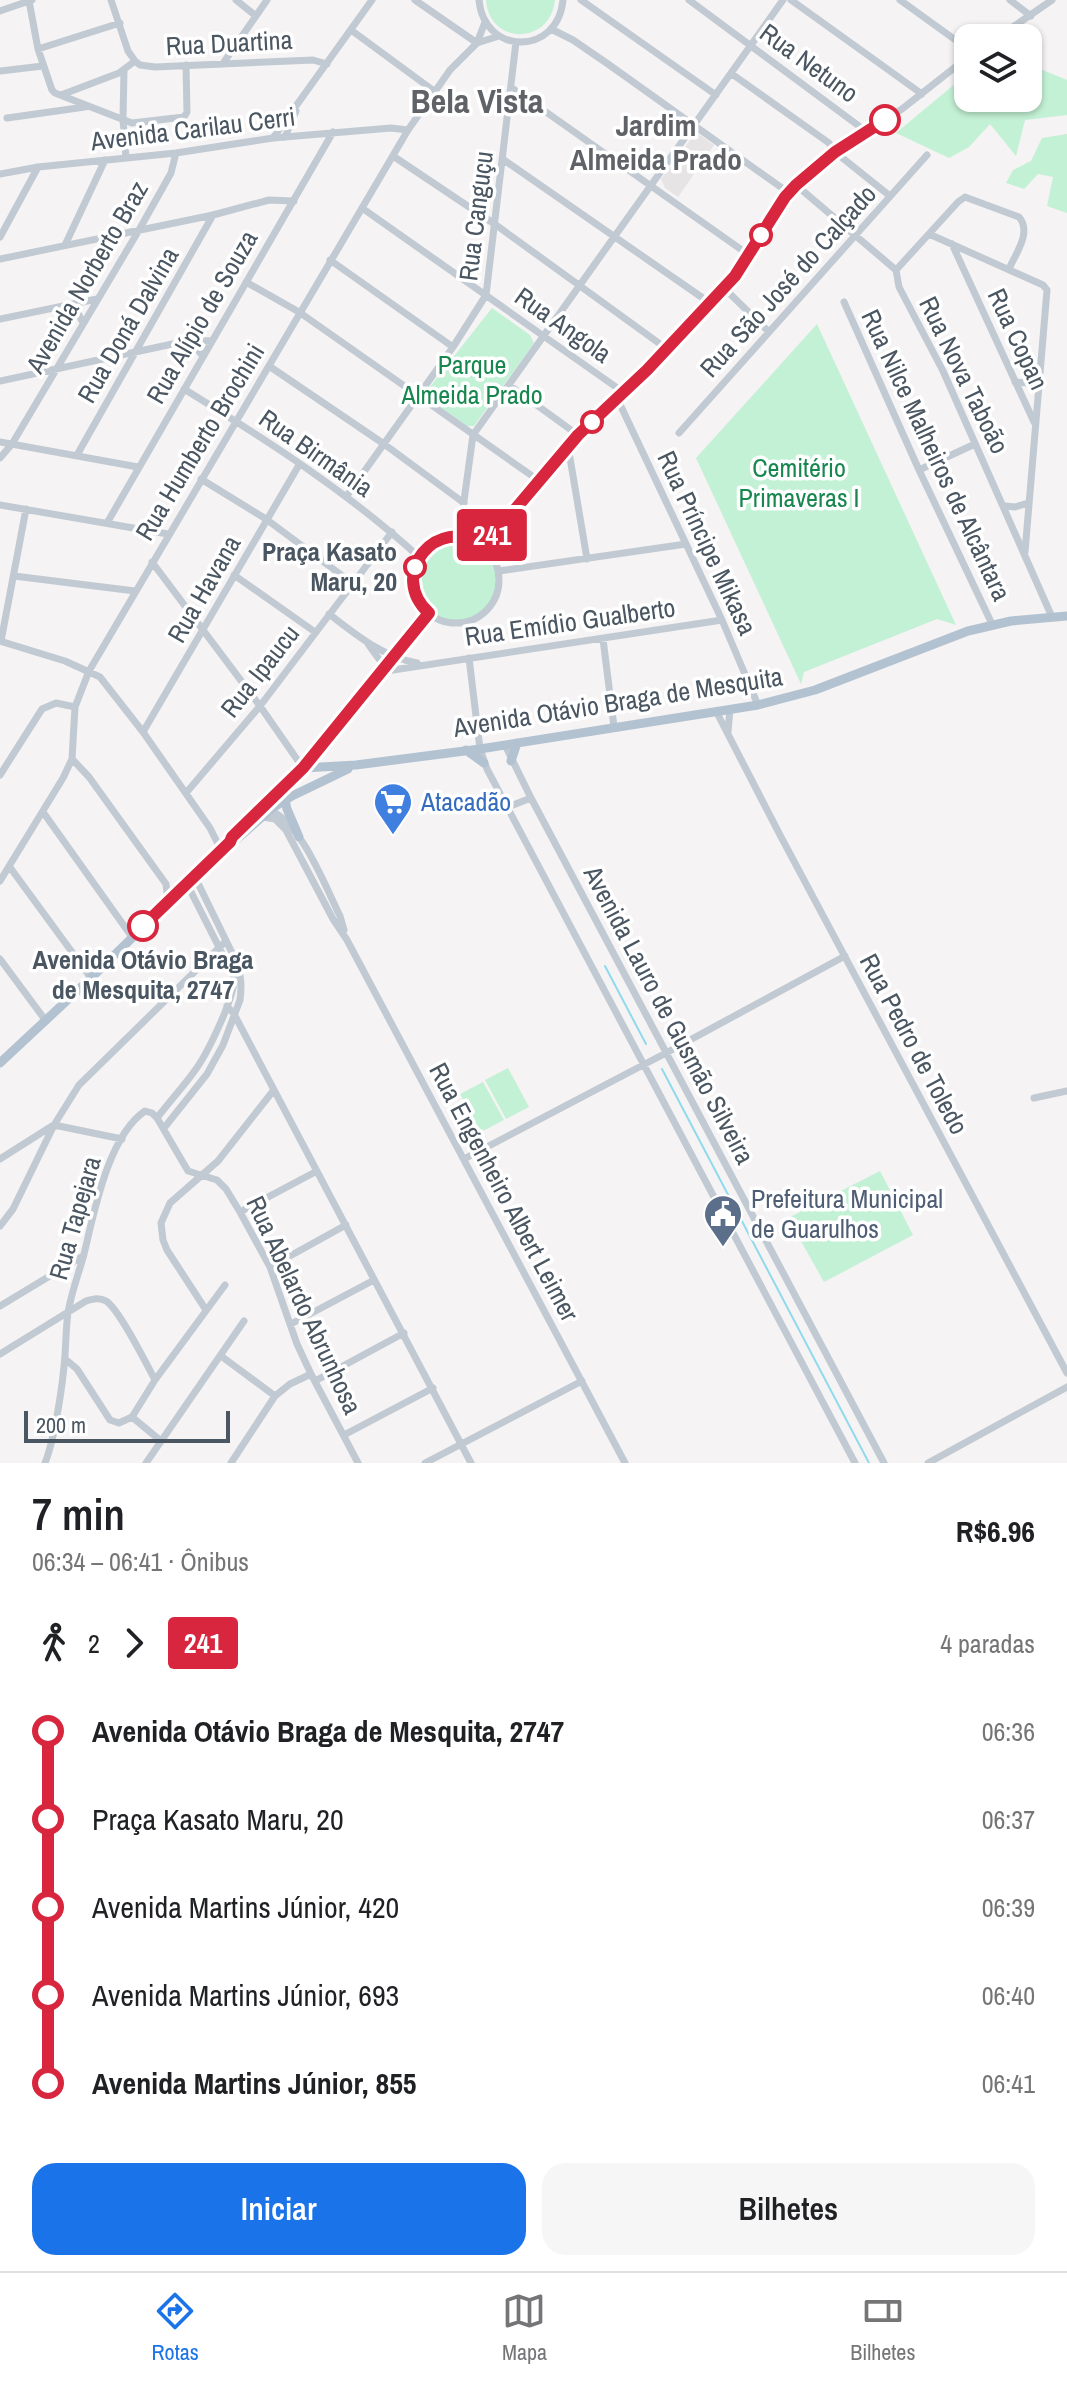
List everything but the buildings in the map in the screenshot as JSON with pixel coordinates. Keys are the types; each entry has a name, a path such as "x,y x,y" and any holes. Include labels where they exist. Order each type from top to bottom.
{"main road":[{"name":"Avenida Otávio Braga de Mesquita","path":"303,768 356,765 480,749 758,705 815,690 945,638 992,624 1067,616"},
{"path":"511,761 517,743"},
{"path":"466,750 484,763"},
{"name":"Avenida Otávio Braga de Mesquita","path":"284,798 356,765"},
{"path":"265,811 284,798 303,768"},
{"path":"0,1063 221,850 235,841 303,768"},
{"path":"284,798 299,837"}],"street":[{"path":"60,96 124,70 135,61 128,51 111,0"},
{"path":"236,0 256,16"},
{"path":"224,62 267,0"},
{"path":"273,138 372,0"},
{"path":"415,0 477,43"},
{"path":"479,0 485,22 499,36 516,42 535,40 551,29 559,19 563,0"},
{"path":"581,0 716,95"},
{"name":"Rua Netuno","path":"689,0 867,132"},
{"path":"462,537 473,435 783,0"},
{"path":"791,0 922,94"},
{"path":"900,0 954,39"},
{"path":"1010,0 1031,16"},
{"path":"1019,24 1052,0"},
{"path":"0,11 31,1 38,49 52,90 87,107 136,123 185,116 186,65"},
{"name":"Rua Humberto Brochini","path":"0,881 72,759 75,707 89,671 406,134 450,70 477,43 485,22"},
{"path":"38,49 120,23"},
{"path":"551,29 573,40 789,193"},
{"path":"351,30 434,91"},
{"name":"Rua Humberto Brochini","path":"477,43 499,36"},
{"name":"Rua Canguçu","path":"346,497 453,347 486,295 516,42"},
{"name":"Rua Duartina","path":"135,61 155,67 313,60 327,64"},
{"path":"0,71 43,66"},
{"path":"484,546 578,435 667,349 724,288 796,185 835,152 922,94 954,68"},
{"path":"124,70 126,158"},
{"path":"732,74 829,143 835,152 890,196"},
{"path":"512,88 749,255"},
{"path":"285,137 302,98"},
{"path":"7,118 87,107"},
{"name":"Avenida Carilau Cerri","path":"0,174 333,132 391,128 406,134"},
{"name":"Rua Alípio de Souza","path":"107,523 333,132"},
{"name":"Avenida Norberto Braz","path":"0,458 12,444 139,230 171,173 176,153"},
{"name":"Rua São José do Calçado","path":"679,433 927,155"},
{"path":"393,156 496,225 667,349"},
{"path":"65,245 105,160"},
{"path":"504,160 710,303"},
{"path":"0,237 38,167"},
{"name":"Rua Nova Taboão","path":"796,185 896,270 899,287 943,371 1052,617"},
{"path":"896,270 965,197 1019,217 1026,227 1009,269"},
{"path":"0,259 213,215 269,200 294,201"},
{"name":"Rua Angola","path":"362,208 544,335 620,395"},
{"name":"Rua Doná Dalvina","path":"77,455 213,215"},
{"path":"929,234 1043,285 1047,294 1024,553"},
{"name":"Rua Copan","path":"952,244 1035,424"},
{"name":"Rua Copan","path":"964,270 970,252"},
{"path":"330,260 453,347"},
{"path":"246,282 299,312 538,480"},
{"path":"724,288 769,332"},
{"path":"0,319 97,299"},
{"name":"Rua Nilce Malheiros de Alcântara","path":"844,302 992,624"},
{"path":"67,305 83,323"},
{"path":"0,381 199,339 212,341"},
{"path":"178,343 195,347 203,356"},
{"path":"269,366 464,503"},
{"path":"1015,382 1027,383 1039,375"},
{"path":"509,385 578,435"},
{"name":"Rua Birmânia","path":"184,389 346,497 419,557"},
{"name":"Rua Príncipe Mikasa","path":"620,395 758,705"},
{"path":"0,442 138,467"},
{"path":"919,470 975,444"},
{"path":"568,446 587,559"},
{"name":"Rua Havana","path":"143,732 299,465"},
{"path":"201,479 266,519 352,583"},
{"path":"1005,506 1028,503"},
{"path":"0,505 168,534"},
{"path":"26,509 1,641 89,671 106,684 186,793 221,850"},
{"name":"Rua Ipaucu","path":"186,793 260,706 392,532"},
{"path":"451,536 471,539 484,546 499,571 500,584 497,597 486,612 459,623 448,622 429,613 415,591 413,575 419,557 434,542 451,536"},
{"path":"499,571 686,544"},
{"path":"152,562 303,768 429,613"},
{"path":"234,575 315,632"},
{"path":"14,576 135,591"},
{"name":"Rua Emídio Gualberto","path":"329,614 368,644 407,661 423,663"},
{"name":"Rua Emídio Gualberto","path":"368,644 384,666 393,670 423,663 722,620"},
{"path":"603,639 614,727"},
{"name":"Avenida Lauro de Gusmão Silveira","path":"469,658 484,763 855,1463"},
{"path":"0,775 42,709 56,703 75,707"},
{"path":"728,732 730,709"},
{"name":"Rua Pedro de Toledo","path":"716,711 1067,1373"},
{"name":"Avenida Lauro de Gusmão Silveira","path":"505,745 884,1463"},
{"path":"72,759 89,777 166,884 168,902"},
{"path":"508,807 531,798"},
{"name":"Rua Engenheiro Albert Leimer","path":"265,811 288,822 299,837 340,916 347,940"},
{"name":"Rua Engenheiro Albert Leimer","path":"265,811 286,830 347,940 625,1463"},
{"path":"43,812 132,937"},
{"path":"210,828 230,842"},
{"path":"9,866 91,978"},
{"path":"164,1128 207,1074 223,1045 240,1000 242,982 236,961 188,883 166,884"},
{"path":"157,1118 197,1067 233,993 235,981 223,944"},
{"path":"0,1226 13,1209 54,1125 79,1085 223,944"},
{"path":"464,1159 845,956"},
{"path":"0,959 46,1021"},
{"path":"0,975 8,970"},
{"path":"227,1006 234,1014 471,1463"},
{"path":"206,1310 172,1260 161,1223 170,1203 218,1161 273,1091"},
{"path":"1034,1098 1067,1091"},
{"name":"Rua Tapejara","path":"45,1463 65,1359 68,1313 97,1197 111,1159 138,1115 145,1111 157,1118"},
{"name":"Rua Abelardo Abrunhosa","path":"157,1118 188,1171 221,1183 240,1212 270,1267 313,1377 358,1463"},
{"path":"0,1159 54,1125 122,1139"},
{"path":"240,1212 317,1171"},
{"path":"270,1267 346,1225"},
{"path":"0,1306 83,1256"},
{"path":"291,1324 374,1280"},
{"path":"65,1359 77,1369 110,1420 119,1423 132,1417 155,1380 225,1285"},
{"path":"0,1354 93,1299 100,1298 110,1305 155,1380"},
{"path":"146,1463 244,1321"},
{"path":"231,1463 275,1396 290,1384 313,1377 404,1333"},
{"path":"221,1356 275,1396"},
{"path":"425,1463 582,1381"},
{"path":"928,1463 1067,1387"},
{"path":"344,1435 433,1388"},
{"path":"132,1417 161,1441"}],"shaded area":[{"path":"696,132 714,145 678,197 665,188 661,179"}],"green space":[{"path":"486,0 555,0 551,15 543,26 520,34 508,32 497,25"},
{"path":"1042,70 1067,80 1067,115 1025,120 1016,156 990,124 969,147 949,158 896,133 954,85 954,112 1042,112"},
{"path":"1067,134 1067,213 1047,206 1053,177 1038,174 1024,189 1006,183 1013,170 1031,161 1042,138"},
{"name":"Parque Almeida Prado","path":"492,308 530,335 534,343 474,426 467,426 428,398 429,388"},
{"name":"Cemitério Primaveras I","path":"817,324 956,625 937,619 804,672 801,684 696,458"},
{"path":"456,536 473,539 487,548 496,562 499,579 496,596 487,610 473,619 456,622 439,619 425,610 416,596 413,579 416,562 425,548 439,539"},
{"path":"508,1068 529,1107 506,1119 485,1080"},
{"path":"483,1082 504,1120 481,1132 460,1094"},
{"path":"880,1171 913,1235 824,1282 788,1218"}],"waterway":[{"path":"605,966 646,1044"},
{"path":"662,1069 869,1463"}],"bus line":[{"name":"241","path":"143,926 230,842 260,807 303,768 429,613 417,599 413,581 415,566 426,548 443,538 455,536 484,546 578,435 647,370 735,276 785,197 796,185 835,152 885,120"}],"place":[{"name":"Praça Kasato Maru, 20","path":"415,567"},
{"name":"Atacadão","path":"393,836"},
{"name":"Avenida Otávio Braga de Mesquita, 2747","path":"143,926"},
{"name":"Prefeitura Municipal de Guarulhos","path":"723,1248"}],"district":[{"name":"Bela Vista","path":"477,101"},
{"name":"Jardim Almeida Prado","path":"656,143"}]}
